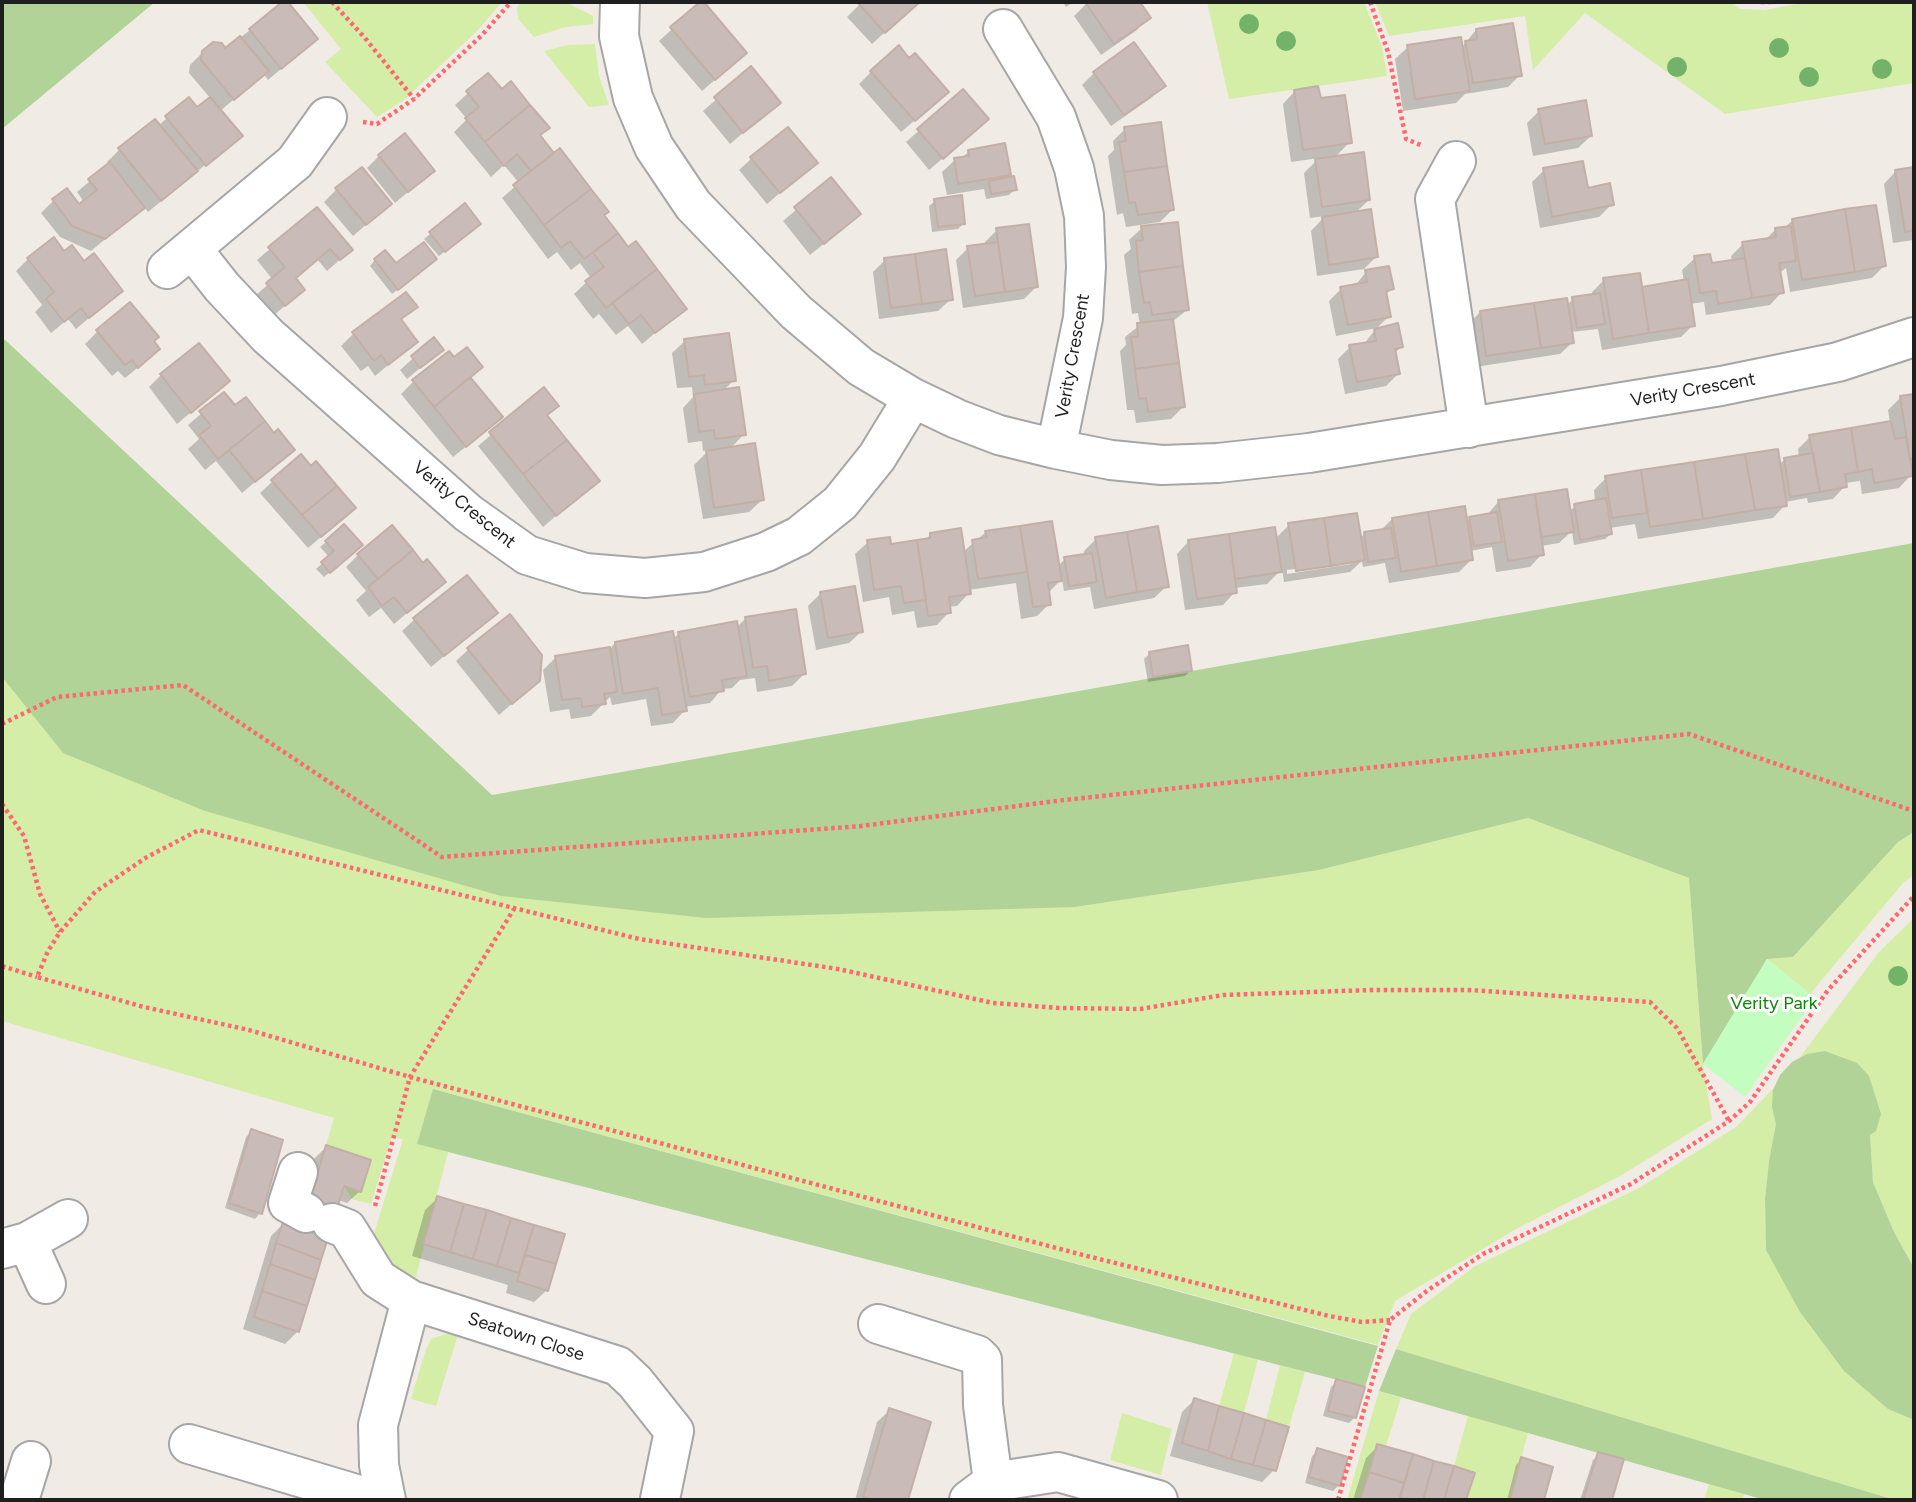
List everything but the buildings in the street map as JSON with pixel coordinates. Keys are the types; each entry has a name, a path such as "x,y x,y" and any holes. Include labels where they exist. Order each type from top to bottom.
{"street":[{"name":"Verity Crescent","path":"620,2 619,36 633,98 654,147 693,205 796,312 861,367 913,398 999,435 1111,460 1162,465 1218,463 1309,453 1721,386 1838,362 1914,337"},
{"name":"Verity Crescent","path":"1003,29 1056,117 1074,168 1084,216 1086,267 1083,318 1056,449"},
{"name":"Verity Crescent","path":"327,117 295,162 179,259 222,287 268,336 468,513 527,555 585,573 645,578 704,572 766,552 799,536 840,503 877,457 913,398"},
{"path":"1457,161 1435,199 1469,428"},
{"path":"298,1172 288,1203 348,1229 370,1267"},
{"path":"46,1284 15,1246 68,1219"},
{"name":"Seatown Close","path":"370,1267 411,1300 618,1366 635,1382 674,1431 660,1499"},
{"path":"387,1500 379,1465 378,1425 411,1300"},
{"path":"878,1324 977,1355 982,1360 981,1491 1058,1472 1158,1500"},
{"path":"189,1444 376,1500"},
{"path":"19,1500 31,1461"}],"path":[{"path":"331,2 365,38 414,99"},
{"path":"327,117 377,124 414,99 482,35 511,2"},
{"path":"1370,2 1388,52 1406,139 1457,161"},
{"path":"1761,2 1774,2"},
{"path":"2,724 57,697 183,685 442,857 861,826 1078,798 1689,734 1914,811"},
{"path":"2,804 24,836 40,894 60,932"},
{"path":"37,977 60,932 94,892 147,857 199,830 639,939 838,969 993,1003 1060,1008 1140,1009 1223,995 1371,990 1469,990 1650,1002 1676,1028 1729,1121"},
{"path":"2,966 144,1007 249,1030 411,1077 1083,1255 1362,1322 1390,1320 1428,1290 1483,1254 1631,1184 1729,1121 1750,1102 1828,990 1914,896"},
{"path":"370,1267 411,1077 514,909"},
{"path":"1338,1500 1390,1320"}],"green space":[{"path":"2,2 155,2 2,129"},
{"path":"303,2 502,2 480,28 403,101 377,117 325,62 341,49"},
{"path":"521,2 566,2 593,16 593,24 566,27 534,37 518,19 517,7"},
{"path":"1207,2 1364,2 1382,47 1387,76 1229,99"},
{"path":"1375,2 1730,2 1741,9 1765,10 1807,2 1914,2 1914,83 1725,114 1585,13 1533,70 1525,16 1389,36"},
{"path":"595,44 599,76 609,105 589,107 544,51 568,45"},
{"path":"2,337 492,795 1914,543 1914,832 1898,842 1793,957 1767,959 1703,1064 1689,878 1528,818 1319,870 1075,907 706,918 501,896 205,811 63,753 2,677"},
{"path":"2,677 63,753 1075,907 1319,870 1528,818 1689,878 1703,1064 1712,1119 1622,1175 1518,1228 1395,1301 1378,1345 433,1089 418,1144 448,1152 416,1277 392,1269 372,1240 403,1139 392,1137 371,1204 352,1199 344,1186 361,1192 371,1160 326,1145 334,1118 2,1021"},
{"path":"1914,832 1914,875 1903,883 1810,994 1767,959 1793,957 1898,842"},
{"path":"1914,918 1914,1268 1894,1232 1873,1182 1869,1123 1769,1161 1765,1199 1766,1250 1888,1409 1914,1420 1914,1500 1895,1500 1396,1349 1411,1314 1475,1266 1639,1188 1736,1127 1788,1073 1879,952"},
{"name":"Verity Park","path":"1767,959 1815,998 1745,1097 1703,1064"},
{"path":"1825,1051 1857,1063 1869,1076 1881,1114 1876,1131 1870,1135 1873,1182 1894,1232 1914,1268 1914,1420 1888,1409 1844,1371 1800,1312 1766,1250 1765,1199 1776,1124 1772,1107 1773,1090 1780,1075 1792,1062 1807,1054"},
{"path":"433,1089 1378,1346 1365,1387 417,1144"},
{"path":"448,1333 458,1335 436,1406 411,1399 431,1339"},
{"path":"1396,1349 1895,1500 1765,1500 1379,1391"},
{"path":"1234,1353 1258,1359 1244,1413 1219,1406"},
{"path":"1280,1365 1305,1372 1289,1427 1266,1420"},
{"path":"1379,1391 1401,1398 1386,1446 1377,1444 1360,1500 1347,1500"},
{"path":"1122,1413 1172,1429 1161,1475 1110,1460"},
{"path":"1468,1416 1528,1433 1510,1500 1466,1500 1474,1473 1454,1466"},
{"path":"1709,1484 1744,1494 1742,1500 1704,1500"}]}
